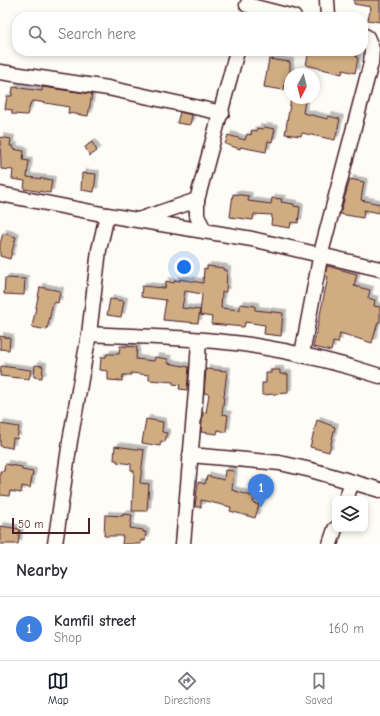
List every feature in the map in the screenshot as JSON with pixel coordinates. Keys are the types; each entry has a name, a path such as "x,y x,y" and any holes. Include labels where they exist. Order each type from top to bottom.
{"street":[{"path":"327,0 328,12"},
{"path":"246,7 270,12"},
{"path":"302,354 321,253 376,46 368,38"},
{"path":"204,230 197,216 197,200 222,113 236,56"},
{"path":"0,72 108,88 222,113"},
{"path":"0,194 107,215 204,230 321,253 380,269"},
{"path":"136,220 197,200"},
{"path":"55,544 70,441 89,334 99,250 107,215"},
{"path":"89,334 199,340 249,345 302,354 380,376"},
{"path":"183,544 199,340"},
{"path":"190,455 280,463 380,490"},
{"path":"347,496 352,482"},
{"path":"330,544 334,532"}],"building":[{"path":"354,0 380,0 380,22 368,20 371,7 354,4"},
{"path":"308,56 356,56 358,58 355,73 343,70 342,74 306,65"},
{"path":"269,59 290,62 290,68 284,68 284,90 264,87"},
{"path":"13,87 42,91 42,87 92,94 88,116 68,113 69,107 34,101 31,102 27,115 12,114 12,110 5,109 7,96 12,96"},
{"path":"290,104 304,104 303,113 328,119 328,116 340,119 335,140 302,133 301,136 285,134"},
{"path":"180,112 192,115 190,125 177,123"},
{"path":"264,127 275,129 272,142 268,141 266,152 240,147 240,149 225,144 228,135 245,140 247,134 251,135 252,130 257,131 257,128 263,129"},
{"path":"0,137 11,139 10,146 14,146 13,149 24,151 23,160 29,161 27,177 52,180 50,193 24,189 25,181 12,179 13,170 1,169"},
{"path":"92,142 97,151 90,156 85,147"},
{"path":"82,173 96,174 94,192 81,190"},
{"path":"350,179 364,182 361,200 380,204 380,213 364,210 363,218 340,214"},
{"path":"233,194 249,196 248,201 271,204 272,198 282,199 281,202 294,204 294,206 300,207 298,223 291,222 290,228 271,225 272,215 254,214 253,220 230,217"},
{"path":"3,233 16,237 10,259 0,256 0,244"},
{"path":"207,266 224,268 223,270 227,270 226,292 222,292 221,308 240,310 240,304 255,306 255,310 283,313 281,336 264,334 265,325 245,322 244,327 211,324 212,317 200,315 202,294 185,291 182,308 200,310 198,323 163,320 166,300 141,297 142,286 165,288 166,281 174,283 175,280 180,281 180,279 203,283 204,268 207,269"},
{"path":"327,266 357,274 354,286 370,290 368,298 375,300 374,306 380,307 380,322 378,322 372,343 340,333 338,343 333,342 331,351 313,347 328,277 325,276"},
{"path":"5,278 25,279 24,295 4,294"},
{"path":"40,287 60,291 58,303 53,302 47,330 32,327"},
{"path":"110,299 124,301 121,317 107,315"},
{"path":"0,336 10,338 9,350 0,349"},
{"path":"120,346 137,347 136,359 154,361 155,357 168,359 168,363 189,367 187,390 179,389 180,385 173,384 173,382 149,380 149,375 131,373 131,375 123,375 122,381 108,380 108,371 100,370 101,357 106,357 107,354 119,354"},
{"path":"35,365 43,366 42,378 34,377"},
{"path":"1,366 31,370 29,379 0,376"},
{"path":"206,369 227,371 222,414 228,415 226,432 218,430 217,434 201,432 203,412 206,413 209,394 204,393"},
{"path":"271,370 280,370 280,374 288,374 288,393 262,395 262,383 266,383 266,373 271,373"},
{"path":"146,419 163,422 162,432 167,433 165,442 161,441 160,446 142,443"},
{"path":"317,420 335,427 329,452 310,447"},
{"path":"0,424 19,427 17,439 13,438 12,448 0,446"},
{"path":"115,446 144,450 140,483 149,484 147,511 132,511 134,471 131,470 131,464 117,462 117,460 114,460"},
{"path":"5,464 22,467 22,470 33,472 30,488 22,486 21,493 10,491 9,496 0,495 0,471 4,471"},
{"path":"225,470 234,471 232,490 255,497 253,503 259,505 255,518 230,511 231,507 201,500 201,507 195,507 198,482 205,484 207,476 224,480"},
{"path":"123,514 132,515 130,528 143,530 143,532 146,532 145,541 141,540 141,544 122,544 123,536 104,536 105,515 123,516"},
{"path":"0,526 20,529 18,544 0,544"}],"place":[{"name":"Kamfil street","path":"261,507"}]}
